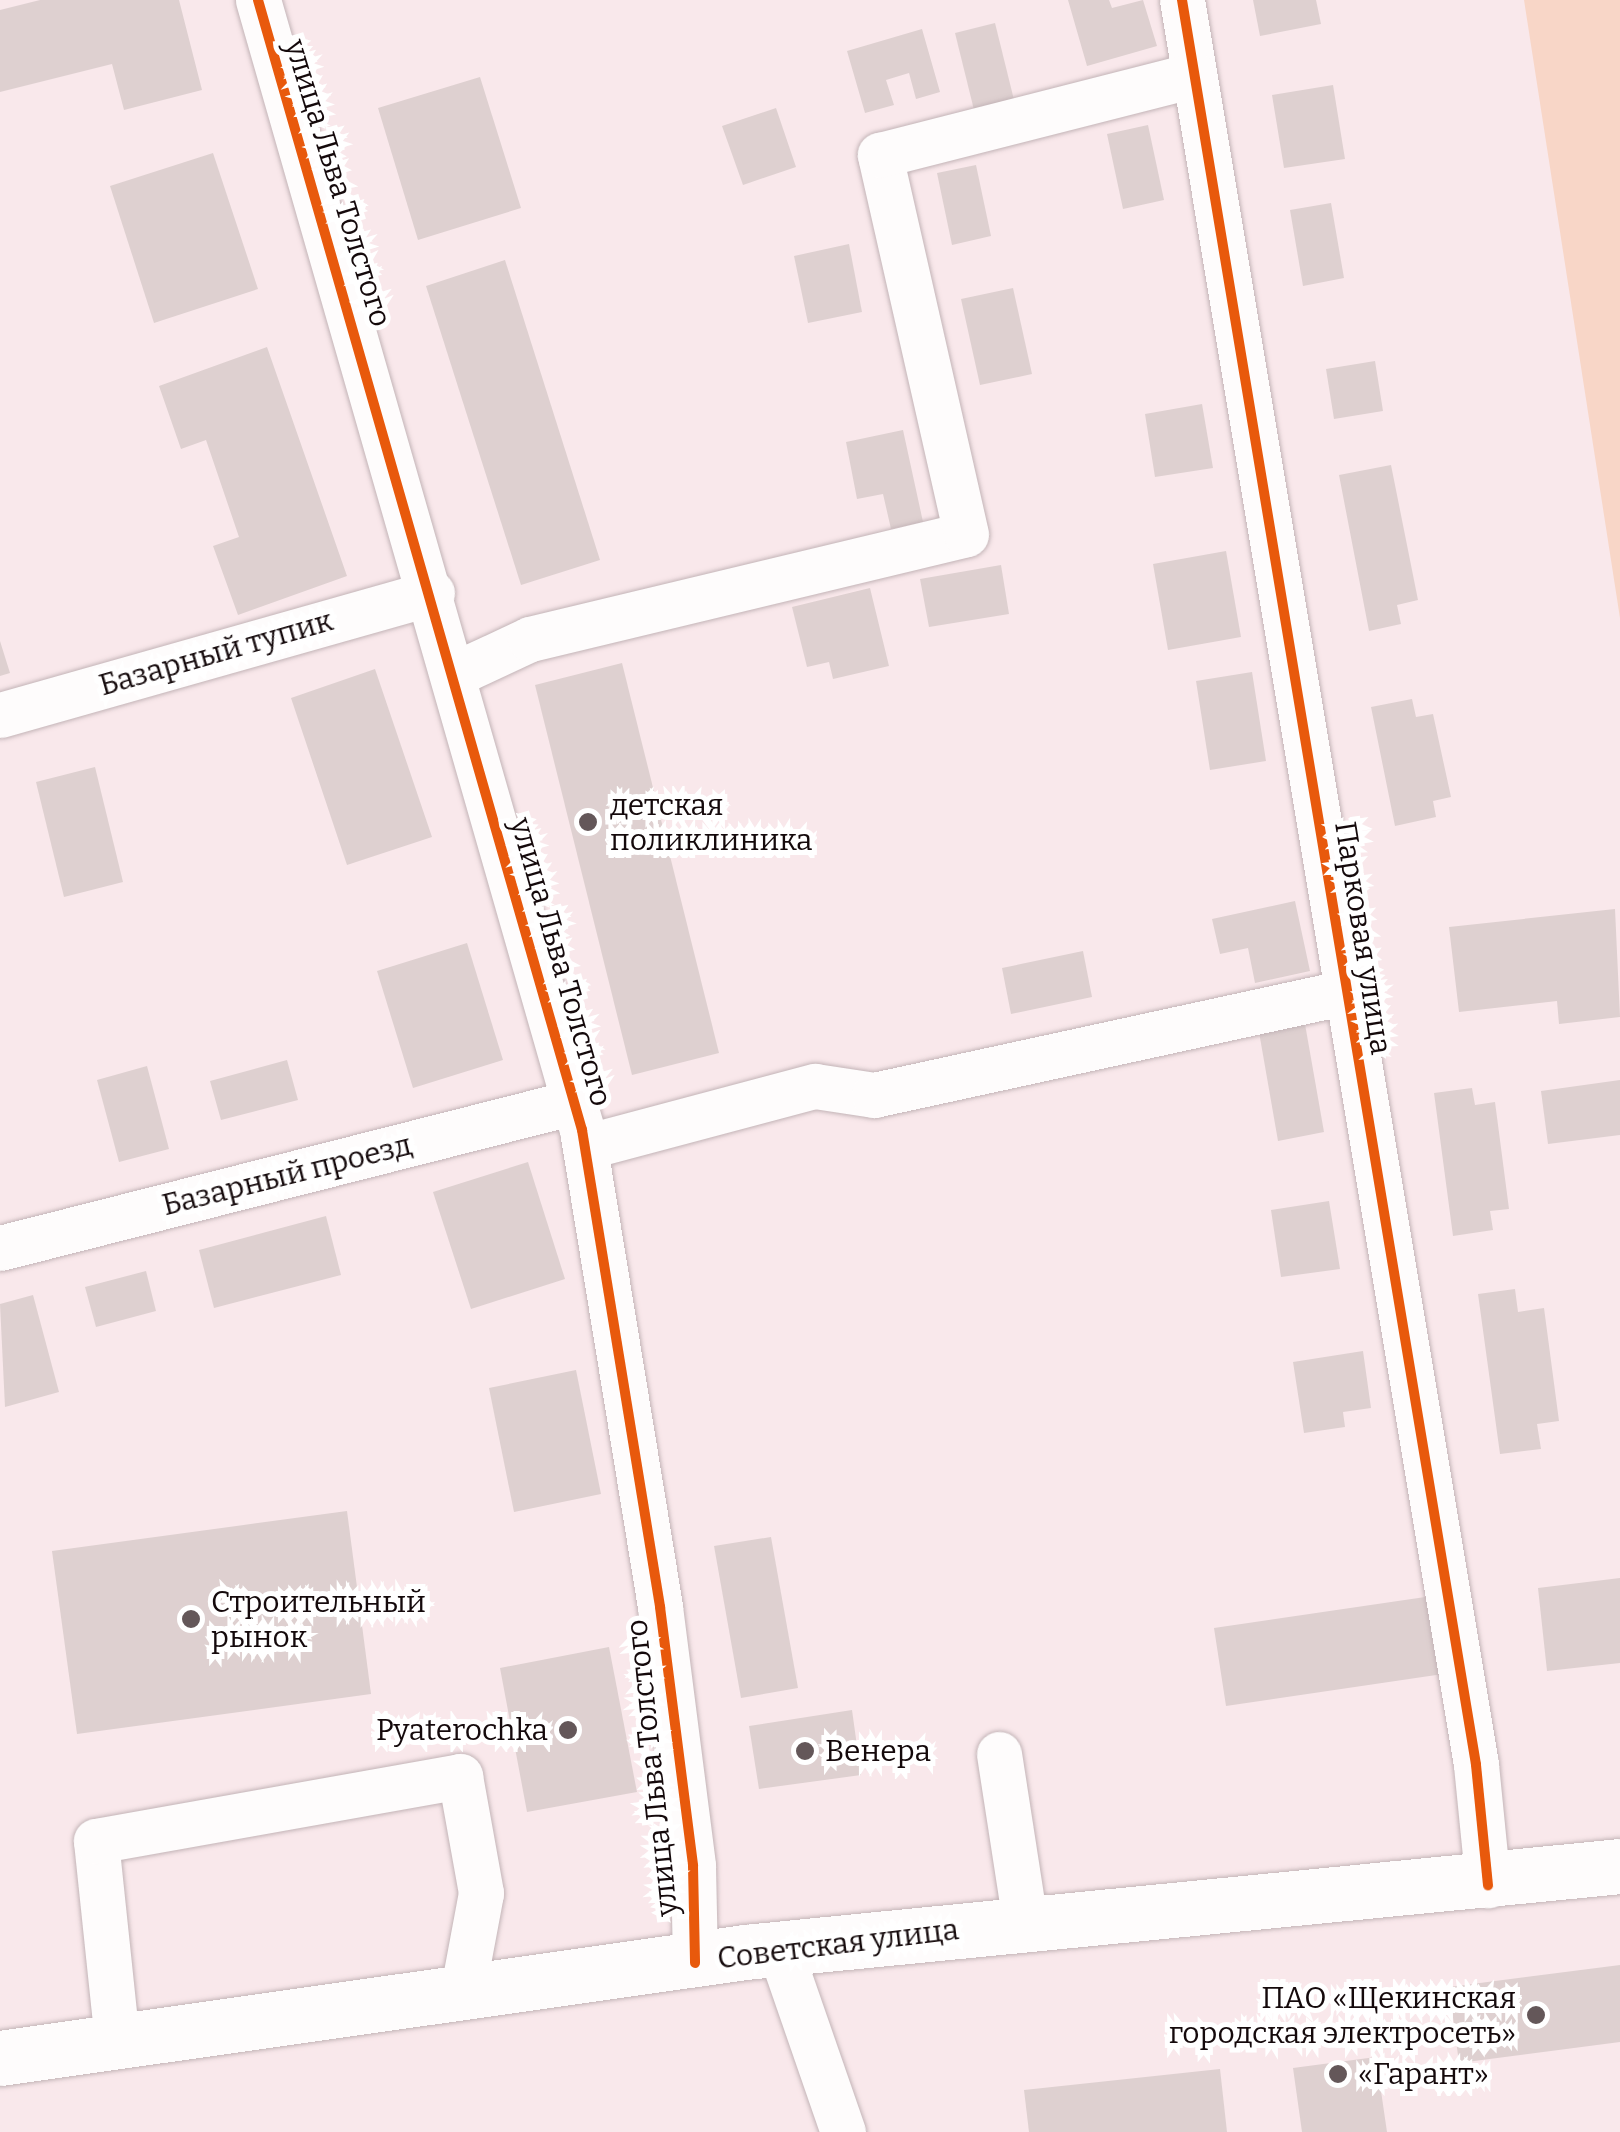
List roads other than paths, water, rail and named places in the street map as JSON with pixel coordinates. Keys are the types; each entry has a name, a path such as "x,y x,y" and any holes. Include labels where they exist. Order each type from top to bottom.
{"main road":[{"name":"Советская улица","path":"0,2058 780,1950 1025,1922 1488,1885 1620,1866"}],"street":[{"name":"улица Льва Толстого","path":"258,0 455,674 585,1147 660,1608 692,1866 694,1963"},
{"name":"Парковая улица","path":"1182,0 1347,992 1488,1885"},
{"path":"455,674 530,639 966,534 880,155 1194,75"},
{"name":"Базарный тупик","path":"0,716 432,594"},
{"path":"585,1147 815,1086 874,1095 1347,992"},
{"name":"Базарный проезд","path":"0,1248 574,1102"},
{"path":"999,1754 1025,1922"},
{"path":"117,2040 96,1842 460,1776 481,1893 462,1995"},
{"path":"780,1950 843,2132"}],"place":[{"name":"детская поликлиника","path":"588,822"},
{"name":"Строительный рынок","path":"191,1619"},
{"name":"Pyaterochka","path":"568,1730"},
{"name":"Венера","path":"805,1751"},
{"name":"ПАО «Щекинская городская электросеть»","path":"1536,2015"},
{"name":"«Гарант»","path":"1338,2074"}]}
